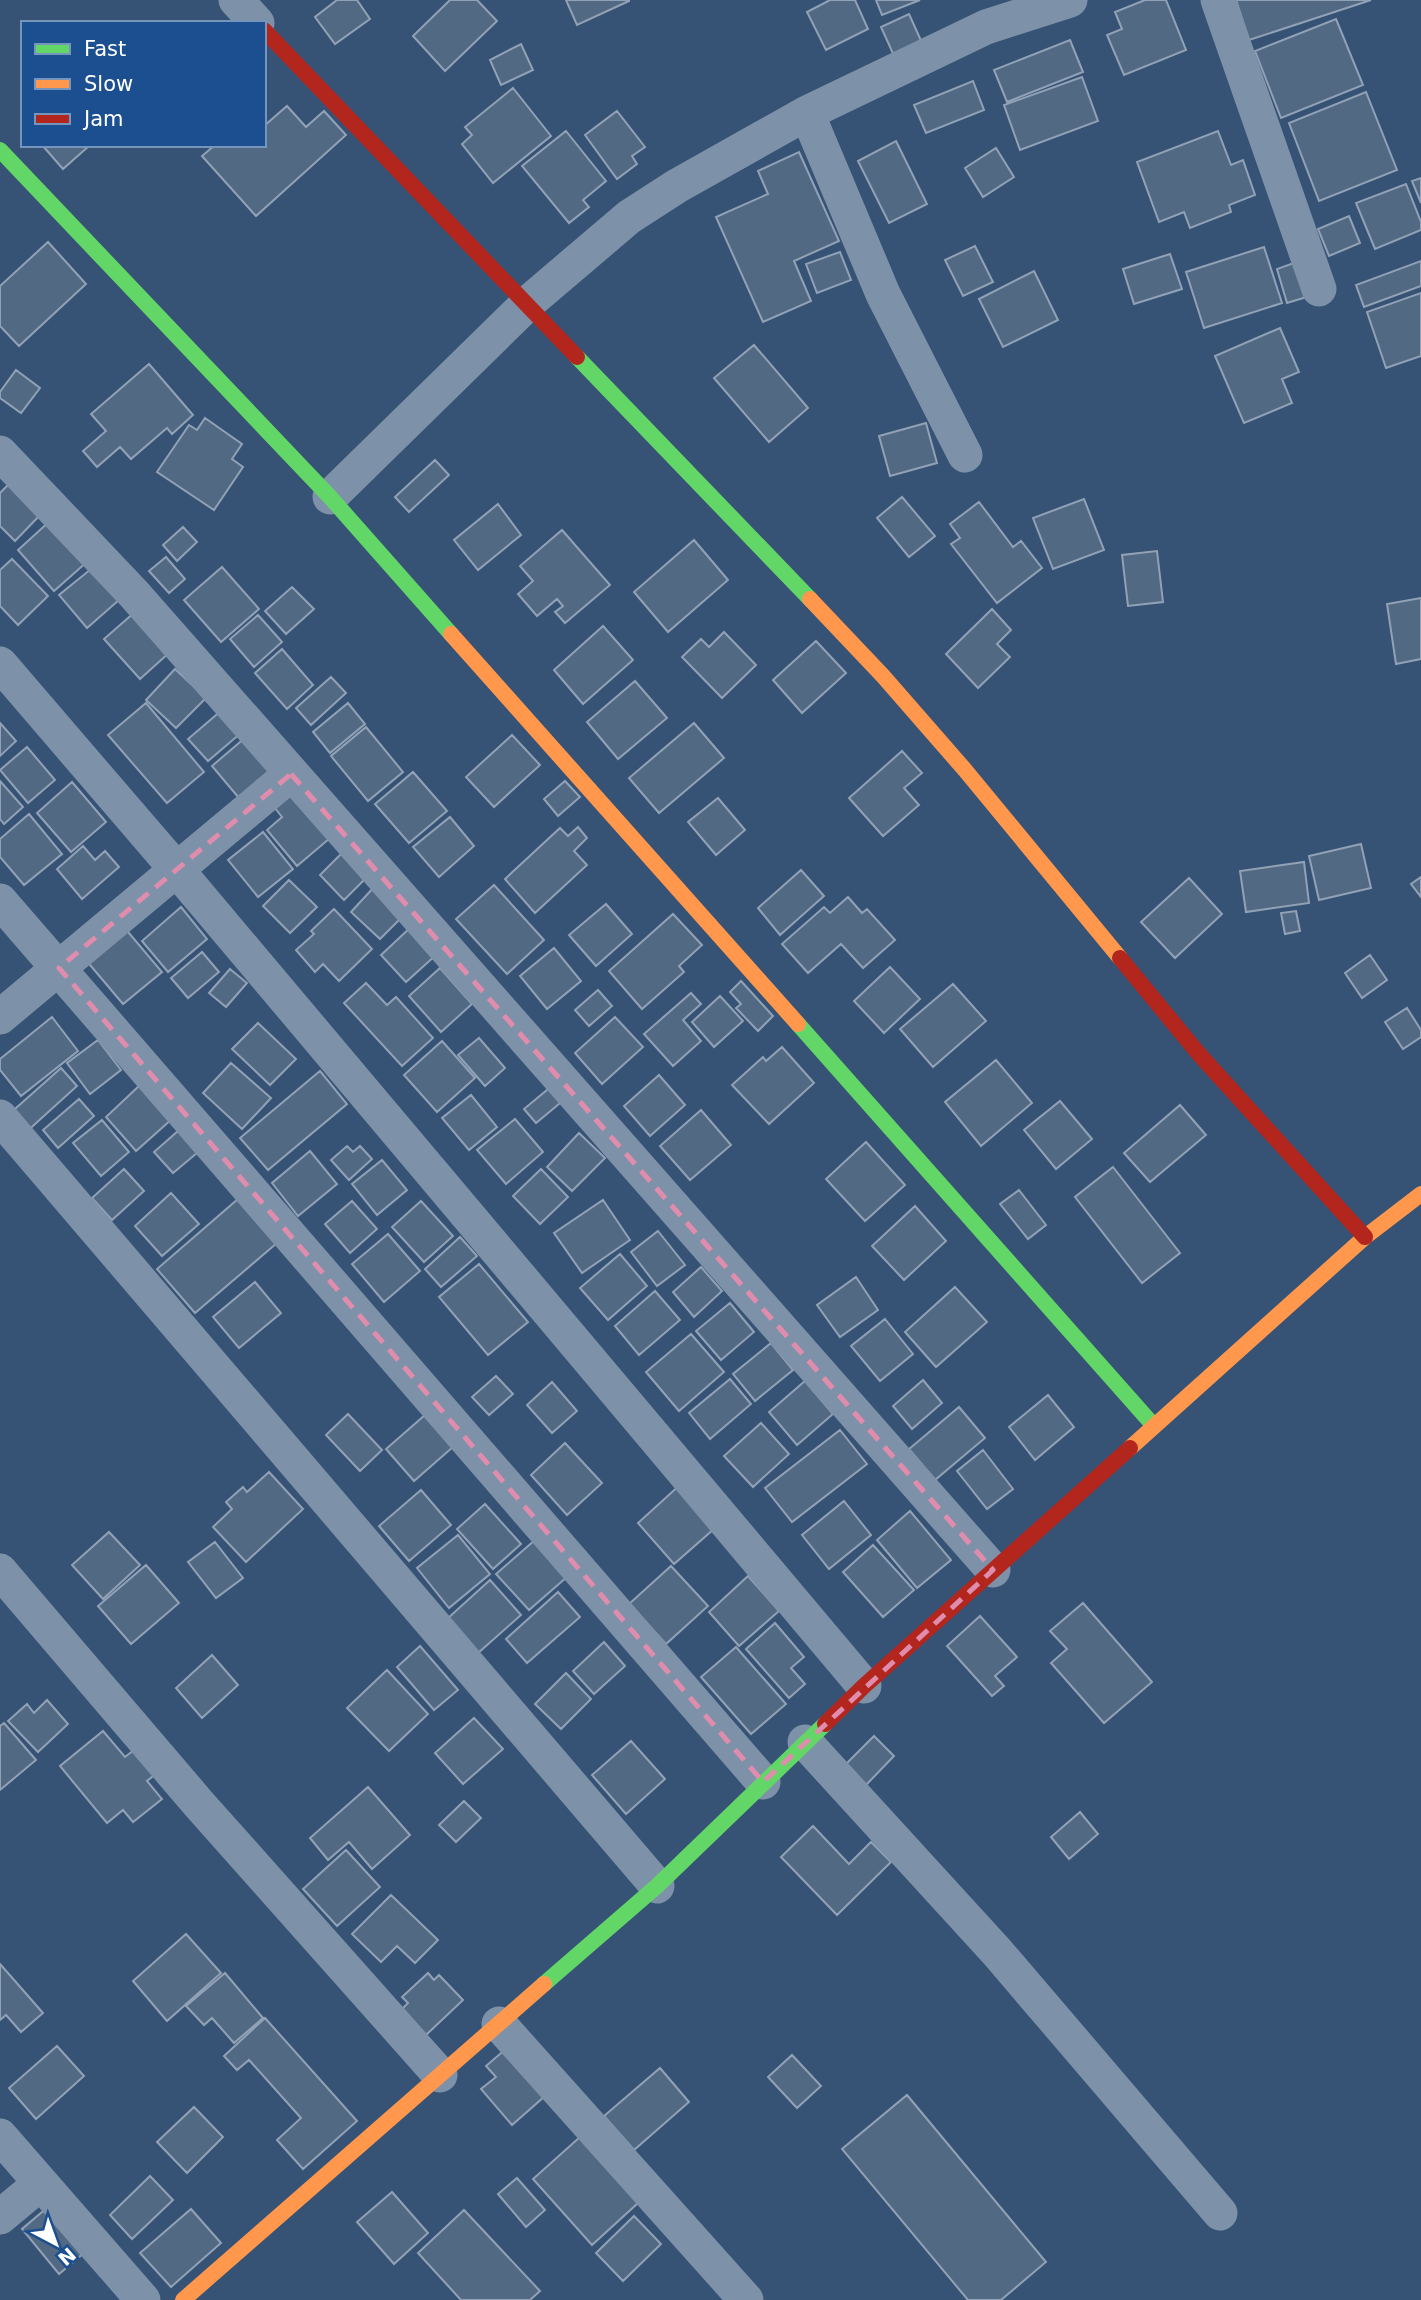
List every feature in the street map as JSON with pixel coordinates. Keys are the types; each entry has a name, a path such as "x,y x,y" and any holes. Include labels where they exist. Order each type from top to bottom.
{"street":[{"path":"236,0 255,21"},
{"path":"330,497 528,303 629,217 677,186 807,113 986,27 1070,0"},
{"path":"1219,0 1319,289"},
{"path":"266,32 883,676 965,769 1198,1053 1365,1237"},
{"path":"807,113 883,294 965,455"},
{"path":"0,150 330,497 1154,1426"},
{"path":"0,453 134,594 993,1570"},
{"path":"0,664 177,870 864,1686"},
{"path":"0,1017 291,774"},
{"path":"0,901 763,1782"},
{"path":"0,1117 657,1886"},
{"path":"183,2300 657,1886 864,1686 1365,1237 1421,1194"},
{"path":"0,1571 198,1803 440,2075"},
{"path":"805,1742 997,1952 1220,2213"},
{"path":"499,2024 746,2300"},
{"path":"0,2136 143,2300"},
{"path":"0,2217 41,2183"}],"highlighted area":[{"path":"291,774 993,1570 763,1782 59,968"}],"building":[{"path":"337,0 357,0 370,19 335,44 315,17"},
{"path":"450,0 477,0 497,21 445,71 413,36"},
{"path":"566,0 629,0 629,1 577,25"},
{"path":"830,0 855,0 868,29 826,50 807,12"},
{"path":"876,0 920,0 882,15"},
{"path":"1145,0 1166,0 1186,50 1124,75 1107,35 1122,29 1115,12"},
{"path":"1236,0 1371,0 1249,40"},
{"path":"909,14 923,45 895,58 881,27"},
{"path":"1336,19 1363,85 1281,118 1255,51"},
{"path":"1070,40 1083,72 1007,102 994,70"},
{"path":"521,44 533,70 501,85 490,60"},
{"path":"1082,77 1098,121 1020,150 1004,105"},
{"path":"973,81 984,110 926,133 914,105"},
{"path":"513,88 551,136 493,183 462,144 472,135 465,127"},
{"path":"1366,92 1397,170 1319,201 1289,123"},
{"path":"287,106 306,127 324,111 346,135 256,216 202,156 213,147 266,147 266,124"},
{"path":"617,111 645,147 632,156 637,164 617,179 585,135"},
{"path":"566,131 606,181 583,200 589,207 569,223 522,166"},
{"path":"1218,131 1231,165 1243,160 1255,195 1229,205 1231,212 1190,228 1184,212 1159,222 1137,162"},
{"path":"896,141 927,204 889,223 858,161"},
{"path":"44,147 88,147 63,169"},
{"path":"996,148 1014,177 983,197 965,168"},
{"path":"799,152 839,241 794,261 811,301 763,322 716,217 768,194 758,171"},
{"path":"1421,178 1421,203 1412,181"},
{"path":"1406,184 1421,222 1421,230 1375,249 1356,203"},
{"path":"1349,216 1360,243 1329,256 1318,229"},
{"path":"48,242 86,284 19,346 0,326 0,286"},
{"path":"975,246 993,282 963,296 945,260"},
{"path":"1264,247 1282,303 1204,328 1186,272"},
{"path":"840,252 851,280 817,293 806,264"},
{"path":"1170,254 1182,289 1134,304 1123,269"},
{"path":"1302,260 1313,295 1287,303 1277,269"},
{"path":"1421,261 1421,286 1364,307 1356,285"},
{"path":"1034,271 1058,320 1003,347 979,299"},
{"path":"1421,293 1421,356 1386,368 1367,312"},
{"path":"1280,328 1299,372 1282,379 1292,403 1244,423 1215,356"},
{"path":"754,345 808,408 769,442 714,378"},
{"path":"149,364 193,415 172,434 167,428 131,459 120,447 97,467 83,451 106,431 91,414"},
{"path":"16,370 40,388 21,413 0,398 0,392"},
{"path":"205,418 242,444 232,459 243,467 214,510 157,472 189,425 197,430"},
{"path":"926,423 937,463 890,476 879,436"},
{"path":"435,460 449,475 409,512 395,497"},
{"path":"10,483 42,513 15,541 0,526 0,493"},
{"path":"902,497 935,536 909,557 877,518"},
{"path":"1084,499 1104,550 1053,569 1033,518"},
{"path":"979,502 1013,547 1021,541 1042,568 997,603 951,544 960,538 950,524"},
{"path":"498,504 521,535 478,570 454,540"},
{"path":"51,520 88,561 54,591 18,550"},
{"path":"183,527 197,542 177,561 163,545"},
{"path":"562,530 610,585 565,623 555,612 563,606 557,599 537,616 518,594 533,581 520,566"},
{"path":"694,540 728,580 668,632 634,592"},
{"path":"1157,551 1163,602 1128,606 1122,555"},
{"path":"166,557 185,579 169,593 149,571"},
{"path":"12,559 48,596 18,625 0,606 0,570"},
{"path":"222,567 259,609 221,642 184,600"},
{"path":"91,569 119,600 87,628 59,595"},
{"path":"292,587 314,609 286,634 265,611"},
{"path":"1421,598 1421,659 1396,664 1387,604"},
{"path":"992,609 1011,630 997,644 1010,657 978,688 946,654"},
{"path":"135,612 170,652 140,679 104,639"},
{"path":"258,615 282,642 254,667 230,639"},
{"path":"603,626 633,660 583,704 554,670"},
{"path":"724,632 756,665 722,698 682,657 701,639 709,647"},
{"path":"816,641 846,673 802,713 773,680"},
{"path":"282,649 313,685 287,709 255,673"},
{"path":"175,669 206,698 176,728 146,700"},
{"path":"331,677 346,693 311,725 296,708"},
{"path":"635,681 667,718 618,759 587,722"},
{"path":"146,703 204,772 167,803 108,735"},
{"path":"348,703 365,724 330,753 313,732"},
{"path":"222,710 241,733 208,761 188,739"},
{"path":"0,723 16,741 0,756"},
{"path":"694,723 724,758 659,813 629,778"},
{"path":"366,727 403,772 368,801 331,756"},
{"path":"512,735 540,765 494,807 466,777"},
{"path":"246,737 273,769 239,798 212,766"},
{"path":"27,747 55,780 28,803 0,770"},
{"path":"902,751 922,773 904,788 919,805 883,836 849,798"},
{"path":"413,772 447,811 409,843 375,804"},
{"path":"0,781 23,807 4,824 0,819"},
{"path":"565,781 580,797 558,816 544,799"},
{"path":"72,782 106,822 71,852 37,813"},
{"path":"295,784 336,833 297,866 267,830 282,817 271,803"},
{"path":"718,798 745,830 716,855 688,822"},
{"path":"29,814 62,854 24,885 0,857 0,839"},
{"path":"450,817 474,846 439,877 413,847"},
{"path":"578,827 587,838 574,851 587,865 535,913 505,879 560,828 568,836"},
{"path":"263,832 293,869 258,897 228,860"},
{"path":"1361,844 1371,888 1319,900 1309,856"},
{"path":"83,846 95,860 105,851 119,867 82,899 57,869"},
{"path":"345,850 370,874 344,900 320,875"},
{"path":"1304,862 1309,903 1246,912 1240,871"},
{"path":"801,870 824,896 780,935 758,908"},
{"path":"1421,877 1421,897 1411,884"},
{"path":"1189,878 1222,914 1175,958 1141,922"},
{"path":"289,880 317,907 290,933 263,906"},
{"path":"494,885 544,940 507,974 456,919"},
{"path":"375,886 405,914 380,939 351,912"},
{"path":"848,897 862,913 867,909 895,940 863,968 841,944 808,973 782,944 824,907 830,913"},
{"path":"606,904 632,934 596,966 569,935"},
{"path":"181,907 207,939 168,972 142,941"},
{"path":"334,909 372,949 339,981 323,964 315,972 296,950 314,934 311,931"},
{"path":"1296,911 1300,931 1285,934 1281,913"},
{"path":"673,914 702,945 679,966 684,972 642,1009 609,971"},
{"path":"123,926 162,972 123,1004 85,959"},
{"path":"411,927 436,955 406,982 381,955"},
{"path":"554,948 581,981 547,1009 520,976"},
{"path":"202,952 219,972 188,998 171,978"},
{"path":"1370,955 1387,980 1362,998 1345,973"},
{"path":"890,967 920,999 884,1033 854,1001"},
{"path":"440,968 472,1004 441,1032 409,996"},
{"path":"230,969 247,983 226,1007 209,993"},
{"path":"741,981 773,1016 758,1031 736,1008 741,1004 730,992"},
{"path":"366,983 387,1005 396,997 433,1038 402,1066 344,1003"},
{"path":"953,984 986,1021 933,1067 900,1029"},
{"path":"598,990 612,1006 589,1026 575,1010"},
{"path":"691,993 701,1004 683,1020 701,1041 673,1066 644,1034"},
{"path":"720,996 743,1021 714,1047 692,1022"},
{"path":"1407,1008 1421,1030 1421,1037 1403,1049 1385,1022"},
{"path":"52,1017 78,1051 21,1096 0,1070 0,1059"},
{"path":"615,1017 643,1047 602,1084 575,1053"},
{"path":"258,1023 296,1059 270,1085 232,1049"},
{"path":"479,1038 505,1068 485,1086 458,1055"},
{"path":"98,1040 121,1070 90,1094 67,1063"},
{"path":"442,1041 475,1078 437,1112 404,1075"},
{"path":"782,1047 814,1083 769,1124 732,1085 763,1057 766,1061"},
{"path":"996,1060 1032,1103 981,1146 945,1102"},
{"path":"231,1063 271,1098 242,1129 203,1093"},
{"path":"61,1068 77,1086 24,1134 7,1116"},
{"path":"320,1071 347,1104 268,1170 240,1138"},
{"path":"659,1075 685,1105 650,1136 624,1106"},
{"path":"140,1085 172,1119 136,1151 106,1117"},
{"path":"553,1085 565,1099 536,1123 524,1109"},
{"path":"471,1095 497,1127 469,1150 442,1118"},
{"path":"79,1099 94,1116 58,1148 43,1130"},
{"path":"1060,1101 1092,1139 1056,1169 1024,1130"},
{"path":"1180,1105 1206,1135 1150,1182 1124,1153"},
{"path":"701,1110 731,1145 690,1180 660,1146"},
{"path":"515,1119 543,1152 506,1184 477,1150"},
{"path":"102,1120 129,1152 101,1176 73,1143"},
{"path":"178,1131 197,1153 173,1173 154,1152"},
{"path":"579,1133 605,1158 572,1191 547,1167"},
{"path":"866,1142 905,1185 865,1221 826,1179"},
{"path":"347,1146 353,1152 360,1146 372,1159 349,1180 331,1160"},
{"path":"310,1151 337,1184 298,1216 272,1183"},
{"path":"382,1160 407,1190 377,1215 352,1184"},
{"path":"1113,1167 1180,1253 1142,1283 1075,1197"},
{"path":"124,1169 144,1191 112,1220 92,1198"},
{"path":"541,1169 568,1197 540,1224 513,1196"},
{"path":"1019,1190 1046,1225 1028,1239 1000,1204"},
{"path":"171,1193 199,1224 162,1256 135,1226"},
{"path":"238,1199 277,1243 195,1313 157,1269"},
{"path":"603,1200 630,1240 582,1273 554,1233"},
{"path":"352,1201 377,1229 350,1253 325,1224"},
{"path":"421,1201 453,1236 424,1262 392,1227"},
{"path":"915,1206 946,1241 904,1280 872,1246"},
{"path":"658,1231 685,1265 657,1286 631,1252"},
{"path":"388,1234 420,1271 384,1302 352,1264"},
{"path":"460,1237 477,1256 441,1287 425,1269"},
{"path":"620,1254 647,1286 608,1320 580,1288"},
{"path":"479,1264 528,1322 488,1355 439,1297"},
{"path":"701,1267 722,1291 694,1317 673,1292"},
{"path":"856,1277 878,1310 840,1337 817,1305"},
{"path":"255,1282 281,1313 239,1348 213,1317"},
{"path":"955,1287 987,1322 936,1367 905,1332"},
{"path":"655,1291 680,1320 639,1355 615,1326"},
{"path":"730,1303 754,1332 721,1360 696,1331"},
{"path":"885,1319 913,1354 880,1381 851,1346"},
{"path":"691,1334 724,1372 679,1411 646,1372"},
{"path":"771,1343 793,1370 755,1401 733,1374"},
{"path":"496,1376 513,1394 489,1415 472,1397"},
{"path":"730,1379 751,1404 710,1439 689,1413"},
{"path":"923,1380 942,1403 912,1429 893,1406"},
{"path":"805,1381 833,1414 797,1445 769,1412"},
{"path":"552,1382 577,1411 552,1433 527,1405"},
{"path":"1048,1395 1074,1427 1035,1460 1009,1427"},
{"path":"959,1407 985,1438 935,1480 909,1449"},
{"path":"348,1414 382,1450 360,1471 326,1435"},
{"path":"425,1415 453,1447 414,1481 386,1449"},
{"path":"761,1423 789,1454 753,1487 724,1456"},
{"path":"840,1430 867,1464 792,1522 765,1488"},
{"path":"565,1443 602,1483 567,1515 531,1475"},
{"path":"983,1450 1013,1489 987,1509 957,1471"},
{"path":"269,1472 303,1509 246,1562 213,1527 232,1509 226,1502 243,1487 247,1492"},
{"path":"682,1483 715,1528 674,1564 638,1523"},
{"path":"421,1490 451,1525 409,1561 379,1526"},
{"path":"844,1501 871,1535 829,1569 802,1535"},
{"path":"485,1504 521,1544 493,1569 457,1529"},
{"path":"910,1511 951,1560 917,1588 877,1540"},
{"path":"109,1532 140,1565 103,1599 72,1565"},
{"path":"458,1535 490,1574 449,1608 417,1568"},
{"path":"535,1540 567,1577 529,1610 496,1574"},
{"path":"215,1542 243,1578 216,1598 188,1562"},
{"path":"873,1545 914,1590 883,1617 843,1572"},
{"path":"146,1565 179,1603 131,1644 98,1606"},
{"path":"671,1566 708,1606 666,1644 629,1604"},
{"path":"748,1576 779,1611 739,1646 709,1612"},
{"path":"490,1580 521,1615 478,1653 447,1619"},
{"path":"558,1592 580,1617 527,1663 506,1639"},
{"path":"1083,1603 1152,1682 1104,1723 1051,1663 1067,1649 1050,1631"},
{"path":"980,1616 1017,1657 995,1676 1004,1686 992,1696 947,1646"},
{"path":"775,1623 804,1657 791,1668 805,1684 789,1698 746,1649"},
{"path":"604,1642 625,1666 594,1694 573,1671"},
{"path":"420,1646 458,1690 434,1710 397,1667"},
{"path":"736,1647 786,1704 751,1734 701,1677"},
{"path":"212,1655 238,1685 202,1718 176,1688"},
{"path":"387,1670 428,1714 389,1751 347,1708"},
{"path":"566,1673 591,1699 561,1729 535,1704"},
{"path":"47,1700 68,1724 38,1752 8,1721 27,1704 34,1713"},
{"path":"474,1718 503,1749 463,1784 435,1753"},
{"path":"4,1723 36,1760 0,1790 0,1726"},
{"path":"103,1731 125,1757 138,1747 158,1772 147,1781 162,1799 133,1822 123,1810 107,1823 60,1766"},
{"path":"874,1736 894,1756 866,1785 846,1764"},
{"path":"631,1741 665,1779 626,1814 592,1775"},
{"path":"368,1787 410,1835 372,1869 349,1842 328,1860 310,1838"},
{"path":"464,1801 481,1818 456,1842 439,1825"},
{"path":"1080,1812 1098,1834 1069,1859 1051,1837"},
{"path":"813,1826 849,1864 871,1842 891,1862 837,1915 781,1857"},
{"path":"346,1850 380,1887 337,1926 303,1889"},
{"path":"391,1895 438,1940 415,1963 397,1946 381,1962 352,1934"},
{"path":"186,1934 221,1973 167,2021 133,1981"},
{"path":"0,1964 43,2013 21,2032 6,2015 0,2020"},
{"path":"225,1973 263,2018 234,2043 212,2018 204,2025 186,2006"},
{"path":"428,1973 434,1980 439,1975 463,2000 426,2035 402,2009 408,2003 402,1997"},
{"path":"265,2018 357,2121 303,2169 277,2140 301,2118 249,2060 237,2070 224,2056"},
{"path":"57,2046 84,2076 36,2119 9,2088"},
{"path":"508,2047 553,2089 512,2125 481,2089 496,2077 486,2066"},
{"path":"792,2055 821,2086 797,2108 768,2077"},
{"path":"660,2068 689,2102 634,2150 604,2116"},
{"path":"907,2095 1046,2262 1001,2300 968,2300 842,2149"},
{"path":"194,2107 223,2137 187,2173 157,2142"},
{"path":"590,2128 638,2203 592,2245 533,2179"},
{"path":"150,2176 173,2200 132,2239 110,2215"},
{"path":"517,2178 545,2210 526,2227 498,2194"},
{"path":"392,2192 428,2233 394,2264 357,2222"},
{"path":"48,2207 85,2252 59,2274 22,2229"},
{"path":"191,2209 221,2243 171,2287 140,2253"},
{"path":"464,2210 540,2291 530,2300 461,2300 418,2253"},
{"path":"634,2216 661,2244 623,2281 596,2253"}],"traffic: fast":[{"path":"0,150 330,497 451,634"},
{"path":"577,357 810,599"},
{"path":"798,1024 1154,1426"},
{"path":"544,1984 657,1886 825,1724"}],"traffic: slow":[{"path":"810,599 883,676 965,770 1120,958"},
{"path":"451,634 798,1024"},
{"path":"1130,1448 1365,1237 1421,1194"},
{"path":"183,2300 544,1984"}],"traffic: jam":[{"path":"266,32 577,357"},
{"path":"1120,958 1198,1053 1365,1237"},
{"path":"825,1724 1130,1448"}]}
